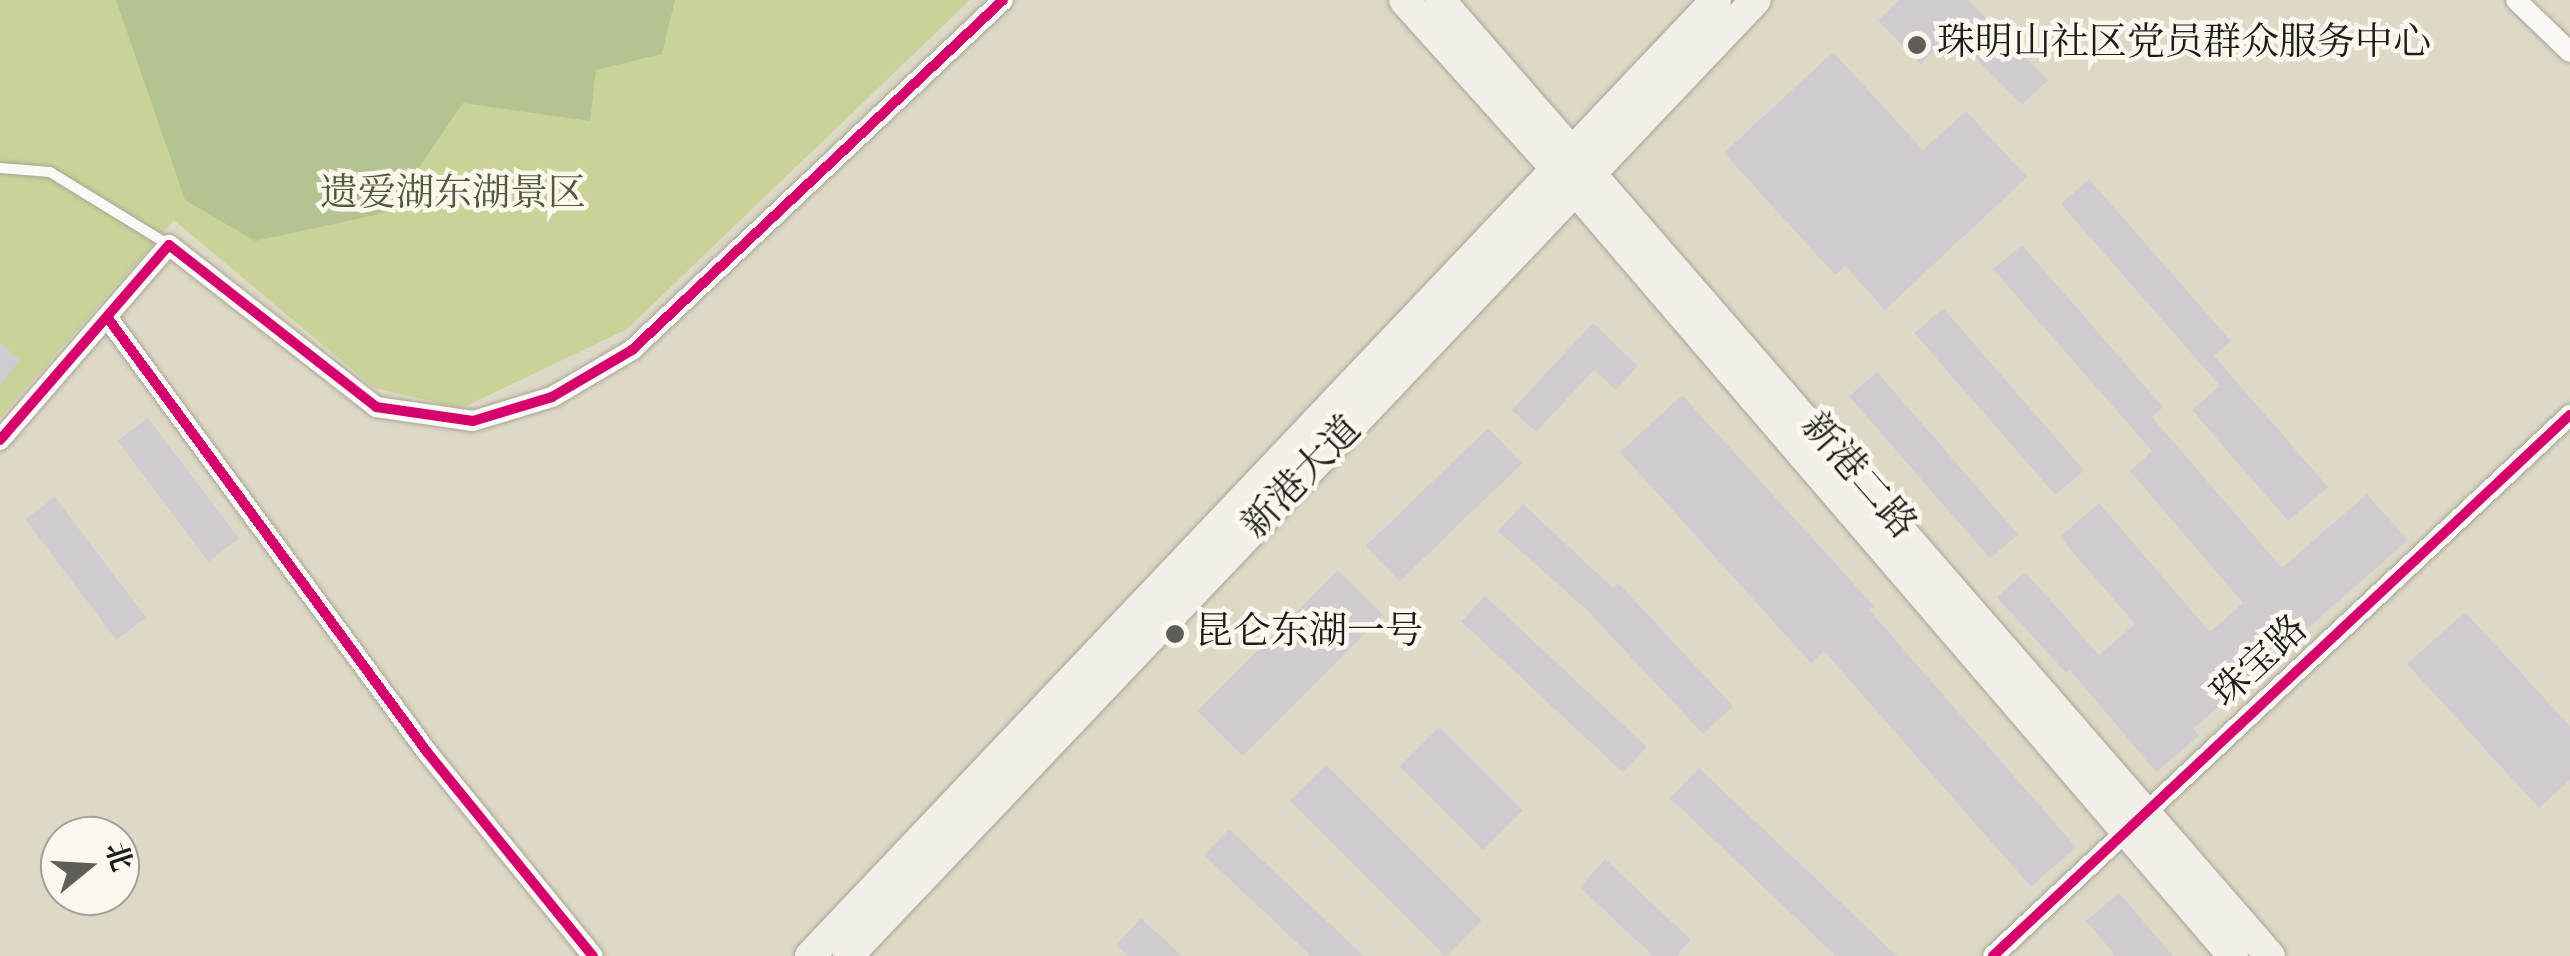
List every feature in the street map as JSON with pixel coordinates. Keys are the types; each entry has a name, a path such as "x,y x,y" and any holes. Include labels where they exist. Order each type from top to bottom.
{"main road":[{"name":"新港二路","path":"1404,0 1575,171"},
{"name":"新港二路","path":"1440,0 1575,171 2136,820 2270,956"},
{"name":"新港大道","path":"848,956 1575,171 1716,0"},
{"name":"新港大道","path":"810,956 1575,171 1756,0"},
{"name":"新港二路","path":"2136,820 2233,956"}],"street":[{"path":"0,440 170,245 376,407 473,421 552,396 632,350 1003,0"},
{"path":"2516,0 2570,52"},
{"path":"107,317 427,752 593,956"},
{"name":"珠宝路","path":"1993,956 2570,415"}],"lane":[{"path":"0,168 50,172 170,245"}],"green space":[{"name":"遗爱湖东湖景区","path":"0,0 970,0 627,329 462,408 374,388 174,220 0,418"},
{"path":"116,0 675,0 662,54 596,70 590,121 463,103 389,212 255,241 185,200"}],"building":[{"path":"1899,0 1968,0 2048,80 2022,105 1951,33 1921,64 1878,21"},
{"path":"1833,52 1923,150 1966,111 2027,177 1885,310 1845,266 1835,275 1724,153"},
{"path":"2089,179 2231,341 2214,356 2328,487 2288,521 2192,410 2220,386 2061,204"},
{"path":"2022,245 2163,407 2152,417 2282,568 2367,494 2408,540 2193,729 2199,736 2156,772 2070,670 2066,673 1997,597 2025,572 2099,655 2135,624 2060,537 2099,503 2210,632 2243,603 2130,471 2152,451 1993,269"},
{"path":"1943,308 2084,470 2055,495 1914,333"},
{"path":"1593,323 1638,366 1616,390 1594,370 1536,432 1512,410"},
{"path":"0,343 20,360 0,385"},
{"path":"1877,372 2018,534 1990,559 1849,396"},
{"path":"1682,395 1874,606 1869,610 2076,847 2031,887 1824,651 1811,663 1620,452"},
{"path":"148,418 239,539 209,561 118,441"},
{"path":"1488,428 1522,463 1400,581 1366,546"},
{"path":"55,497 146,618 116,640 25,519"},
{"path":"1523,504 1613,588 1618,583 1733,706 1703,734 1586,609 1498,531"},
{"path":"1338,570 1383,615 1243,756 1197,711"},
{"path":"1485,596 1647,747 1623,772 1461,622"},
{"path":"2465,612 2570,726 2570,780 2539,808 2407,664"},
{"path":"1439,727 1522,810 1483,850 1399,767"},
{"path":"1326,765 1482,921 1445,956 1290,801"},
{"path":"1699,768 1897,956 1836,956 1670,798"},
{"path":"1229,829 1364,956 1311,956 1204,855"},
{"path":"1605,859 1691,940 1676,956 1653,956 1580,887"},
{"path":"2119,893 2173,956 2116,956 2086,921"},
{"path":"1141,918 1182,956 1128,956 1116,945"}],"cycle path":[{"path":"0,440 169,245 376,407 473,421 552,397 632,350 1003,0"},
{"path":"107,317 427,752 593,956"},
{"path":"1993,956 2570,415"}],"place":[{"name":"珠明山社区党员群众服务中心","path":"1917,45"},
{"name":"昆仑东湖一号","path":"1175,634"}]}
